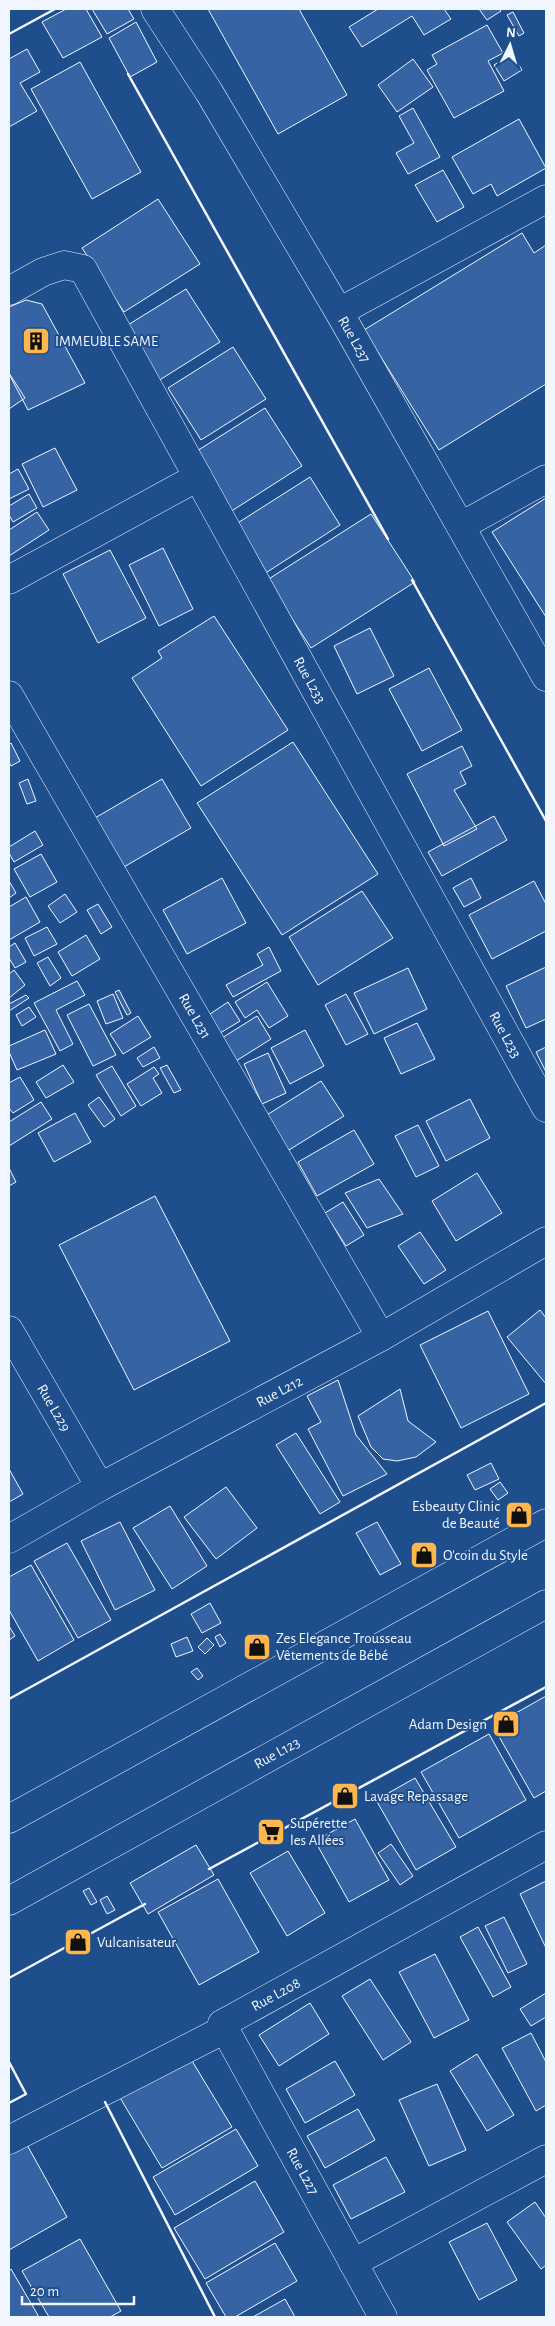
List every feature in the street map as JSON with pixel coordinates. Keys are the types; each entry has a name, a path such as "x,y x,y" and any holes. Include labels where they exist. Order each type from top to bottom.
{"street":[{"name":"Rue L237","path":"155,9 209,92 339,312 461,526 543,661"},
{"path":"339,312 546,199"},
{"name":"Rue L233","path":"9,291 43,272 64,265 83,269 546,1108"},
{"path":"9,580 198,477"},
{"path":"461,526 546,479"},
{"name":"Rue L231","path":"9,695 381,1337"},
{"name":"Rue L212","path":"9,1539 100,1487 381,1337 546,1241"},
{"name":"Rue L229","path":"9,1330 100,1487"},
{"path":"9,1819 546,1523"},
{"name":"Rue L123","path":"9,1902 546,1604"},
{"name":"Rue L208","path":"9,2140 225,2029 222,2024 546,1845"},
{"name":"Rue L227","path":"222,2024 383,2317"},
{"path":"353,2263 546,2159"}],"building":[{"path":"66,9 86,9 102,37 63,58 42,22"},
{"path":"92,9 128,9 134,19 107,34"},
{"path":"208,9 299,9 347,95 278,134"},
{"path":"378,9 444,9 451,19 424,35 412,16 362,47 349,27"},
{"path":"479,9 499,9 501,11 487,20"},
{"path":"513,12 524,33 519,36 507,15"},
{"path":"136,22 157,62 130,77 109,38"},
{"path":"487,25 503,53 488,61 504,91 454,118 427,70 437,64 432,55"},
{"path":"27,49 40,72 20,83 37,111 9,127 9,59"},
{"path":"512,54 522,70 504,81 494,65"},
{"path":"413,59 433,87 397,112 378,85"},
{"path":"80,62 141,172 92,199 31,89"},
{"path":"413,108 440,157 408,174 396,153 414,143 399,116"},
{"path":"519,119 546,168 497,196 491,184 473,194 452,157"},
{"path":"443,170 464,207 437,222 415,185"},
{"path":"158,199 200,264 124,312 82,248"},
{"path":"522,233 534,253 546,245 546,384 439,450 364,330"},
{"path":"186,289 220,342 158,381 123,328"},
{"name":"IMMEUBLE SAME","path":"26,300 42,304 85,383 28,410 9,374 9,307"},
{"path":"233,347 266,399 201,440 168,388"},
{"path":"9,373 25,398 9,409"},
{"path":"265,408 302,466 227,514 189,456"},
{"path":"55,448 77,490 43,507 22,464"},
{"path":"18,469 29,489 9,499 9,474"},
{"path":"310,477 340,525 264,574 233,526"},
{"path":"29,494 37,508 13,522 9,515 9,506"},
{"path":"546,498 546,617 492,532"},
{"path":"37,512 49,530 9,556 9,530"},
{"path":"371,514 415,582 311,648 267,580"},
{"path":"163,548 193,609 159,626 129,565"},
{"path":"110,550 146,618 98,643 63,574"},
{"path":"214,616 288,730 201,786 132,678 162,658 158,651"},
{"path":"370,628 394,676 357,694 334,646"},
{"path":"429,668 462,730 422,751 389,689"},
{"path":"293,742 378,874 282,935 197,803"},
{"path":"11,743 20,761 11,766 9,762 9,745"},
{"path":"462,746 472,766 460,772 466,784 454,790 477,829 444,846 407,774"},
{"path":"28,779 36,801 27,804 19,783"},
{"path":"162,779 191,828 117,871 88,822"},
{"path":"494,816 507,840 442,876 428,852"},
{"path":"35,831 43,845 14,862 9,853 9,847"},
{"path":"41,854 57,882 30,897 14,869"},
{"path":"222,878 246,923 187,954 163,910"},
{"path":"471,878 481,898 464,907 453,888"},
{"path":"9,881 16,893 9,898"},
{"path":"534,881 546,904 546,931 492,959 469,915"},
{"path":"362,891 393,938 318,985 289,937"},
{"path":"65,894 77,912 60,923 48,906"},
{"path":"26,897 40,922 9,940 9,907"},
{"path":"98,904 112,927 101,934 87,910"},
{"path":"47,927 57,944 34,956 25,938"},
{"path":"86,935 100,959 72,976 58,952"},
{"path":"15,943 26,962 15,968 9,958 9,947"},
{"path":"269,947 281,971 233,997 226,985 263,965 257,954"},
{"path":"48,957 61,978 50,986 37,963"},
{"path":"546,967 546,1019 526,1028 506,986"},
{"path":"408,968 427,1009 374,1034 354,993"},
{"path":"14,970 25,985 9,998 9,974"},
{"path":"77,981 85,995 56,1010 73,1044 60,1051 34,1003"},
{"path":"267,982 288,1016 269,1028 257,1010 245,1018 235,1002"},
{"path":"119,990 131,1013 127,1015 115,992"},
{"path":"113,994 123,1018 106,1024 97,1001"},
{"path":"346,994 368,1034 346,1045 325,1005"},
{"path":"26,995 29,998 9,1011 9,1004"},
{"path":"228,1002 240,1021 212,1038 201,1020"},
{"path":"89,1004 116,1055 93,1066 67,1015"},
{"path":"29,1007 36,1017 22,1026 16,1015"},
{"path":"138,1016 151,1037 123,1054 110,1034"},
{"path":"257,1016 271,1039 228,1066 214,1043"},
{"path":"417,1023 435,1059 401,1074 384,1038"},
{"path":"45,1030 56,1054 17,1070 9,1052 9,1046"},
{"path":"305,1030 324,1066 290,1084 271,1048"},
{"path":"154,1047 160,1058 143,1067 137,1058"},
{"path":"546,1047 546,1072 536,1052"},
{"path":"268,1053 286,1093 262,1104 244,1064"},
{"path":"63,1065 74,1082 46,1098 36,1082"},
{"path":"167,1065 181,1090 174,1093 160,1068"},
{"path":"112,1066 136,1106 121,1116 96,1075"},
{"path":"154,1067 159,1074 153,1078 162,1093 141,1106 127,1084"},
{"path":"20,1077 34,1100 13,1113 9,1108 9,1083"},
{"path":"321,1081 344,1116 284,1153 262,1118"},
{"path":"99,1097 115,1119 104,1127 88,1105"},
{"path":"470,1099 490,1138 446,1161 426,1121"},
{"path":"41,1102 52,1119 9,1146 9,1122"},
{"path":"75,1113 91,1142 54,1162 38,1133"},
{"path":"418,1125 439,1166 416,1177 395,1136"},
{"path":"354,1130 374,1164 317,1196 298,1162"},
{"path":"9,1168 16,1182 9,1186"},
{"path":"477,1173 502,1213 456,1241 432,1201"},
{"path":"379,1179 403,1214 367,1228 345,1193"},
{"path":"155,1196 230,1341 134,1390 59,1245"},
{"path":"343,1202 364,1235 346,1246 325,1213"},
{"path":"420,1232 446,1270 424,1284 398,1246"},
{"path":"540,1310 546,1318 546,1384 507,1337"},
{"path":"488,1311 529,1394 461,1428 420,1345"},
{"path":"338,1380 356,1435 387,1474 343,1496 308,1429 321,1422 307,1396"},
{"path":"400,1389 408,1421 436,1442 416,1457 397,1461 383,1459 371,1447 358,1416"},
{"path":"296,1433 340,1502 320,1514 276,1445"},
{"path":"491,1463 499,1479 475,1490 467,1475"},
{"path":"9,1469 23,1494 9,1502"},
{"path":"500,1482 508,1493 498,1500 490,1489"},
{"path":"226,1487 257,1528 216,1559 184,1517"},
{"path":"170,1506 207,1566 172,1589 133,1528"},
{"path":"120,1522 155,1590 115,1610 81,1541"},
{"path":"377,1522 401,1564 380,1575 356,1533"},
{"path":"67,1543 111,1620 78,1638 34,1561"},
{"path":"31,1565 74,1640 38,1661 9,1610 9,1577"},
{"path":"210,1603 221,1623 202,1633 191,1614"},
{"path":"9,1626 15,1636 9,1640"},
{"path":"220,1634 226,1643 220,1647 215,1637"},
{"path":"187,1637 193,1651 176,1657 171,1644"},
{"path":"260,1637 264,1649 253,1653 249,1641"},
{"path":"207,1638 214,1645 205,1654 198,1647"},
{"path":"197,1668 203,1676 198,1680 191,1672"},
{"path":"546,1696 546,1791 534,1798 493,1726"},
{"path":"489,1734 526,1800 459,1838 421,1772"},
{"path":"415,1778 456,1847 416,1870 376,1800"},
{"path":"355,1819 389,1880 349,1902 315,1841"},
{"path":"391,1844 413,1876 400,1885 378,1853"},
{"path":"196,1845 214,1875 148,1914 130,1883"},
{"path":"288,1851 325,1913 287,1936 250,1873"},
{"path":"218,1879 259,1952 199,1985 158,1912"},
{"path":"546,1881 546,1948 520,1894"},
{"path":"89,1888 97,1902 91,1905 83,1891"},
{"path":"107,1896 115,1910 107,1914 100,1900"},
{"path":"504,1917 527,1964 508,1973 485,1926"},
{"path":"478,1927 511,1987 493,1997 460,1937"},
{"path":"435,1954 469,2020 434,2038 399,1972"},
{"path":"370,1979 411,2042 383,2060 342,1996"},
{"path":"546,1993 546,2017 531,2026 520,2009"},
{"path":"310,2003 329,2034 279,2066 259,2035"},
{"path":"531,2033 546,2062 546,2105 536,2111 502,2048"},
{"path":"186,2051 232,2127 162,2168 116,2091"},
{"path":"477,2054 514,2115 487,2131 450,2071"},
{"path":"335,2061 355,2095 305,2123 286,2089"},
{"path":"437,2084 466,2150 429,2166 399,2100"},
{"path":"358,2109 375,2140 325,2168 307,2136"},
{"path":"236,2129 258,2166 175,2215 153,2177"},
{"path":"21,2134 67,2217 9,2250 9,2141"},
{"path":"386,2157 405,2192 351,2219 333,2185"},
{"path":"255,2181 284,2232 205,2279 174,2228"},
{"path":"535,2202 546,2218 546,2265 541,2269 507,2222"},
{"path":"487,2223 517,2280 479,2300 449,2242"},
{"path":"80,2239 121,2311 110,2317 49,2317 22,2271"},
{"path":"275,2243 297,2281 235,2317 226,2317 206,2283"},
{"path":"11,2269 39,2317 9,2317 9,2271"},
{"path":"285,2299 295,2317 253,2317"}],"wall":[{"path":"9,34 55,9"},
{"path":"128,74 388,539"},
{"path":"412,580 546,821"},
{"path":"9,1699 546,1403"},
{"path":"209,1869 546,1687"},
{"path":"9,1978 145,1904"},
{"path":"9,2062 26,2094 9,2103"},
{"path":"105,2102 215,2317"}],"place":[{"name":"IMMEUBLE SAME","path":"36,341"},
{"name":"Esbeauty Clinic de Beauté","path":"519,1515"},
{"name":"O'coin du Style","path":"424,1555"},
{"name":"Zes Elegance Trousseau Vêtements de Bébé","path":"257,1647"},
{"name":"Adam Design","path":"506,1724"},
{"name":"Lavage Repassage","path":"345,1796"},
{"name":"Supérette les Allées","path":"271,1832"},
{"name":"Vulcanisateur","path":"78,1942"}]}
